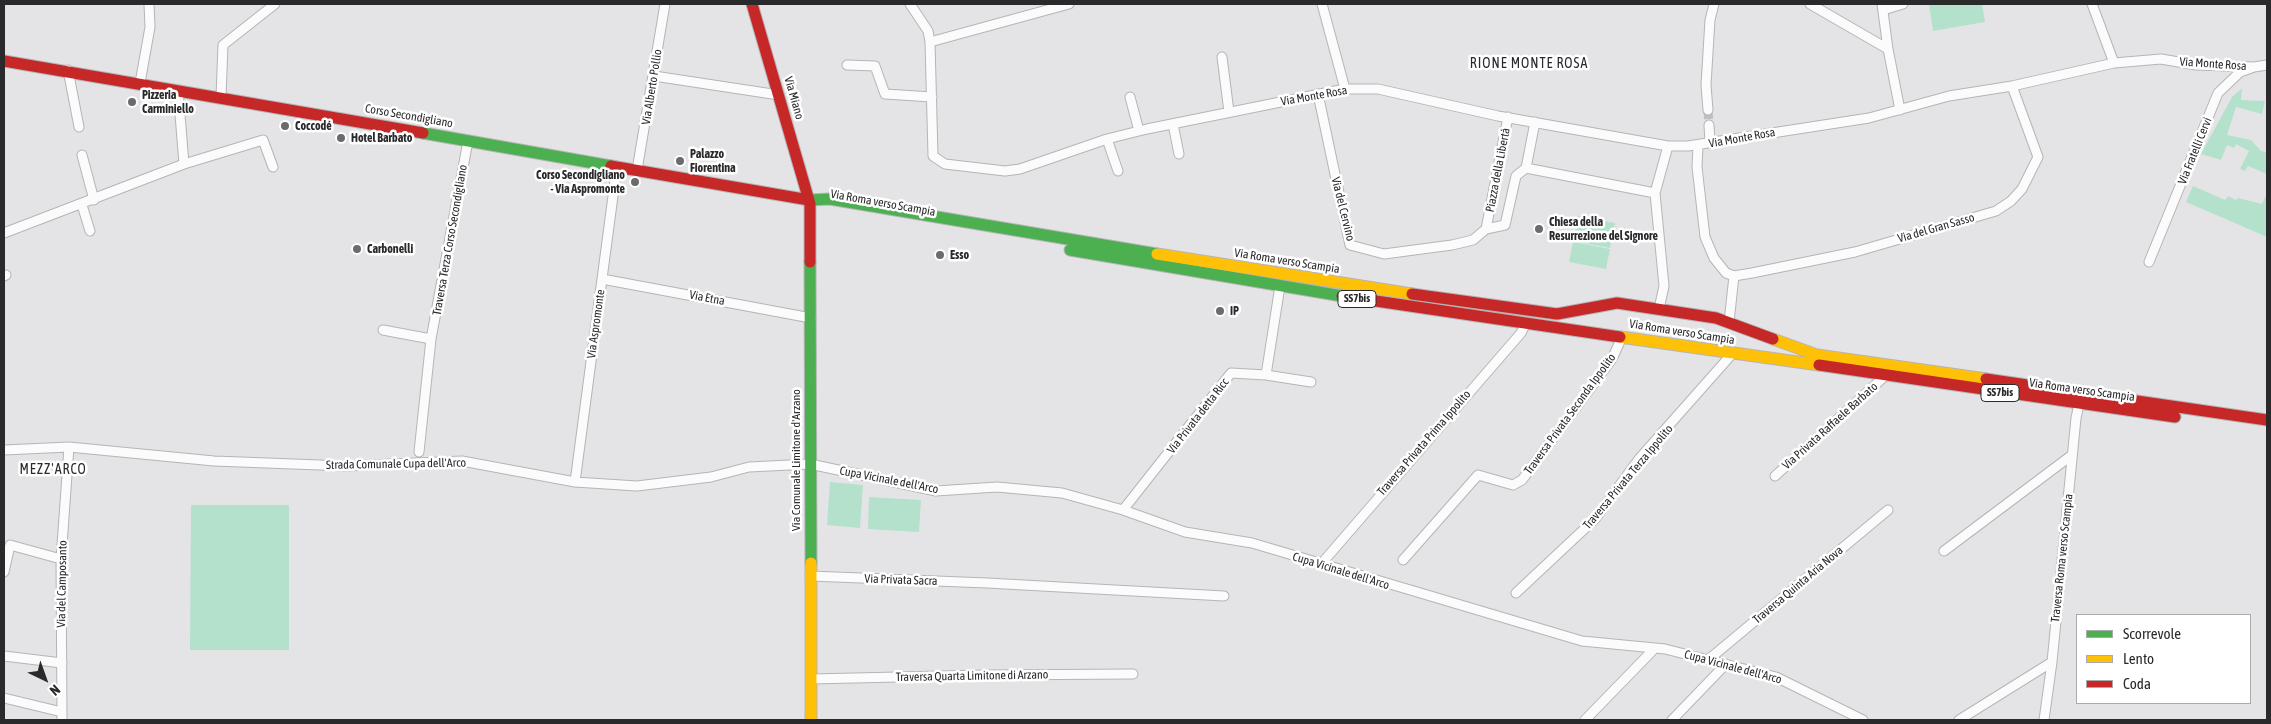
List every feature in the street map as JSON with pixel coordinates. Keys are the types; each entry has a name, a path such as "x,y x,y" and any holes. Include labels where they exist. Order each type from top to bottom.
{"main road":[{"name":"Via Miano","path":"752,4 809,200"},
{"name":"Corso Secondigliano","path":"4,60 809,200"},
{"name":"Via Roma verso Scampia","path":"809,200 830,199 1036,234 1279,282 1558,314 1617,303 1659,309 1716,318 1817,355 2267,420"},
{"name":"Via Roma verso Scampia","path":"809,200 824,207 1112,258 1279,282 1526,323 1732,354 2267,430"},
{"name":"Via Comunale Limitone d'Arzano","path":"809,200 811,318 811,720"},
{"path":"1597,306 1591,313 1590,320 1602,334"},
{"path":"1732,354 1748,349 1753,344 1755,331"}],"street":[{"path":"140,83 150,27 149,4"},
{"path":"221,97 223,46 275,4"},
{"name":"Via Alberto Pollio","path":"637,170 665,4"},
{"name":"Via Monte Rosa","path":"910,4 917,10 928,31 930,42 931,151 936,160 945,164 1012,171 1106,139 1344,89 1378,89 1508,117 1668,146 1698,146 1868,118 1949,96 2012,86 2114,64 2161,59 2196,65 2254,67"},
{"path":"930,42 1070,4"},
{"path":"1322,4 1344,89"},
{"path":"1708,110 1706,85 1710,20 1714,4"},
{"path":"1810,4 1888,49"},
{"path":"1900,110 1888,49 1883,7 1903,4"},
{"path":"2092,4 2114,64"},
{"path":"1222,57 1230,112"},
{"path":"847,65 875,66 885,94 932,97"},
{"name":"Via Fratelli Cervi","path":"2149,262 2218,93 2240,72 2267,65"},
{"path":"68,70 79,127"},
{"path":"654,76 779,95"},
{"name":"Via del Gran Sasso","path":"1734,276 1854,252 1996,211 2011,201 2022,190 2038,157 2012,86"},
{"path":"178,90 184,164"},
{"name":"Via del Cervino","path":"1318,94 1350,245 1384,254 1452,245 1473,240 1486,229"},
{"path":"1130,97 1140,131"},
{"name":"Piazza della Libertà","path":"1508,117 1486,229 1505,225 1516,176 1526,168 1535,122"},
{"path":"1173,124 1179,154"},
{"path":"1709,125 1710,143"},
{"path":"1106,139 1118,170"},
{"path":"4,233 82,205 184,164 263,140 272,167"},
{"name":"Traversa Terza Corso Secondigliano","path":"419,452 431,339 468,141"},
{"path":"1659,309 1664,286 1656,194 1668,146"},
{"path":"1698,146 1697,167 1705,237 1714,258 1726,273 1734,276 1729,322"},
{"path":"82,155 94,200"},
{"name":"Via Aspromonte","path":"575,482 617,166"},
{"path":"1526,168 1656,194"},
{"path":"82,205 90,231"},
{"name":"Via Etna","path":"602,279 811,318"},
{"path":"1279,282 1266,374 1311,382"},
{"name":"Traversa Privata Prima Ippolito","path":"1322,563 1521,333 1526,323"},
{"path":"383,330 431,339"},
{"name":"Traversa Privata Seconda Ippolito","path":"1403,560 1478,475 1513,485 1522,480 1612,359 1622,337"},
{"name":"Traversa Privata Terza Ippolito","path":"1516,593 1595,518 1639,459 1732,354"},
{"name":"Via Privata detta Ricc","path":"1123,510 1231,372 1266,374"},
{"name":"Via Privata Raffaele Barbato","path":"1775,476 1885,376"},
{"name":"Traversa Roma verso Scampia","path":"2044,720 2052,662 2072,455 2079,404"},
{"name":"Strada Comunale Cupa dell'Arco","path":"4,450 68,447 214,461 346,466 462,461 575,482 637,486 703,478 749,466 810,464"},
{"name":"Via del Camposanto","path":"62,716 61,559 68,447"},
{"path":"1944,551 2072,455"},
{"name":"Cupa Vicinale dell'Arco","path":"810,464 936,491 997,487 1062,492 1123,510 1185,532 1252,544 1322,563 1404,590 1582,641 1655,648 1776,677 1863,720"},
{"name":"Traversa Quinta Aria Nova","path":"1708,660 1888,510"},
{"path":"4,572 10,545 61,559"},
{"name":"Via Privata Sacra","path":"810,576 1224,596"},
{"path":"1585,720 1655,648"},
{"path":"4,656 62,663"},
{"path":"1959,720 2052,662"},
{"path":"1672,720 1726,664"},
{"name":"Traversa Quarta Limitone di Arzano","path":"811,679 1133,674"},
{"path":"4,698 62,716"}],"green space":[{"path":"1929,4 1982,4 1985,22 1933,31"},
{"path":"2242,88 2241,100 2265,101 2262,114 2236,107 2227,135 2251,140 2261,151 2267,152 2267,174 2248,166 2245,171 2240,169 2249,151 2236,144 2234,148 2227,145 2221,160 2201,154 2232,97"},
{"path":"2193,186 2225,200 2228,196 2236,200 2238,198 2262,204 2267,193 2267,237 2186,202"},
{"path":"1578,216 1615,223 1610,248 1573,241"},
{"path":"1573,242 1610,249 1606,269 1569,262"},
{"path":"830,482 863,485 860,528 827,525"},
{"path":"869,497 921,500 919,532 868,529"},
{"path":"191,505 289,505 289,650 190,650"}],"tunnel":[{"path":"1708,110 1709,125"}],"traffic: fast":[{"path":"423,133 611,166"},
{"path":"809,200 830,199 1157,254"},
{"path":"1070,250 1342,296"},
{"path":"810,262 811,563"}],"traffic: slow":[{"path":"1157,254 1412,294"},
{"path":"1620,337 1819,365"},
{"path":"1773,339 1817,355 1986,379"},
{"path":"811,563 811,720"}],"traffic: jam":[{"path":"752,4 810,204 810,262"},
{"path":"4,61 423,133"},
{"path":"611,166 809,200"},
{"path":"1412,294 1557,314 1617,303 1716,318 1773,339"},
{"path":"1342,296 1620,337"},
{"path":"1819,365 2175,417"},
{"path":"1986,379 2267,420"}],"place":[{"name":"Pizzeria Carminiello","path":"132,102"},
{"name":"Coccodé","path":"285,126"},
{"name":"Hotel Barbato","path":"341,138"},
{"name":"Palazzo Fiorentina","path":"680,161"},
{"name":"Corso Secondigliano - Via Aspromonte","path":"635,182"},
{"name":"Chiesa della Resurrezione del Signore","path":"1539,229"},
{"name":"Carbonelli","path":"357,249"},
{"name":"Esso","path":"940,255"},
{"name":"IP","path":"1220,311"}],"district":[{"name":"RIONE MONTE ROSA","path":"1529,64"},
{"name":"MEZZ'ARCO","path":"53,470"}]}
